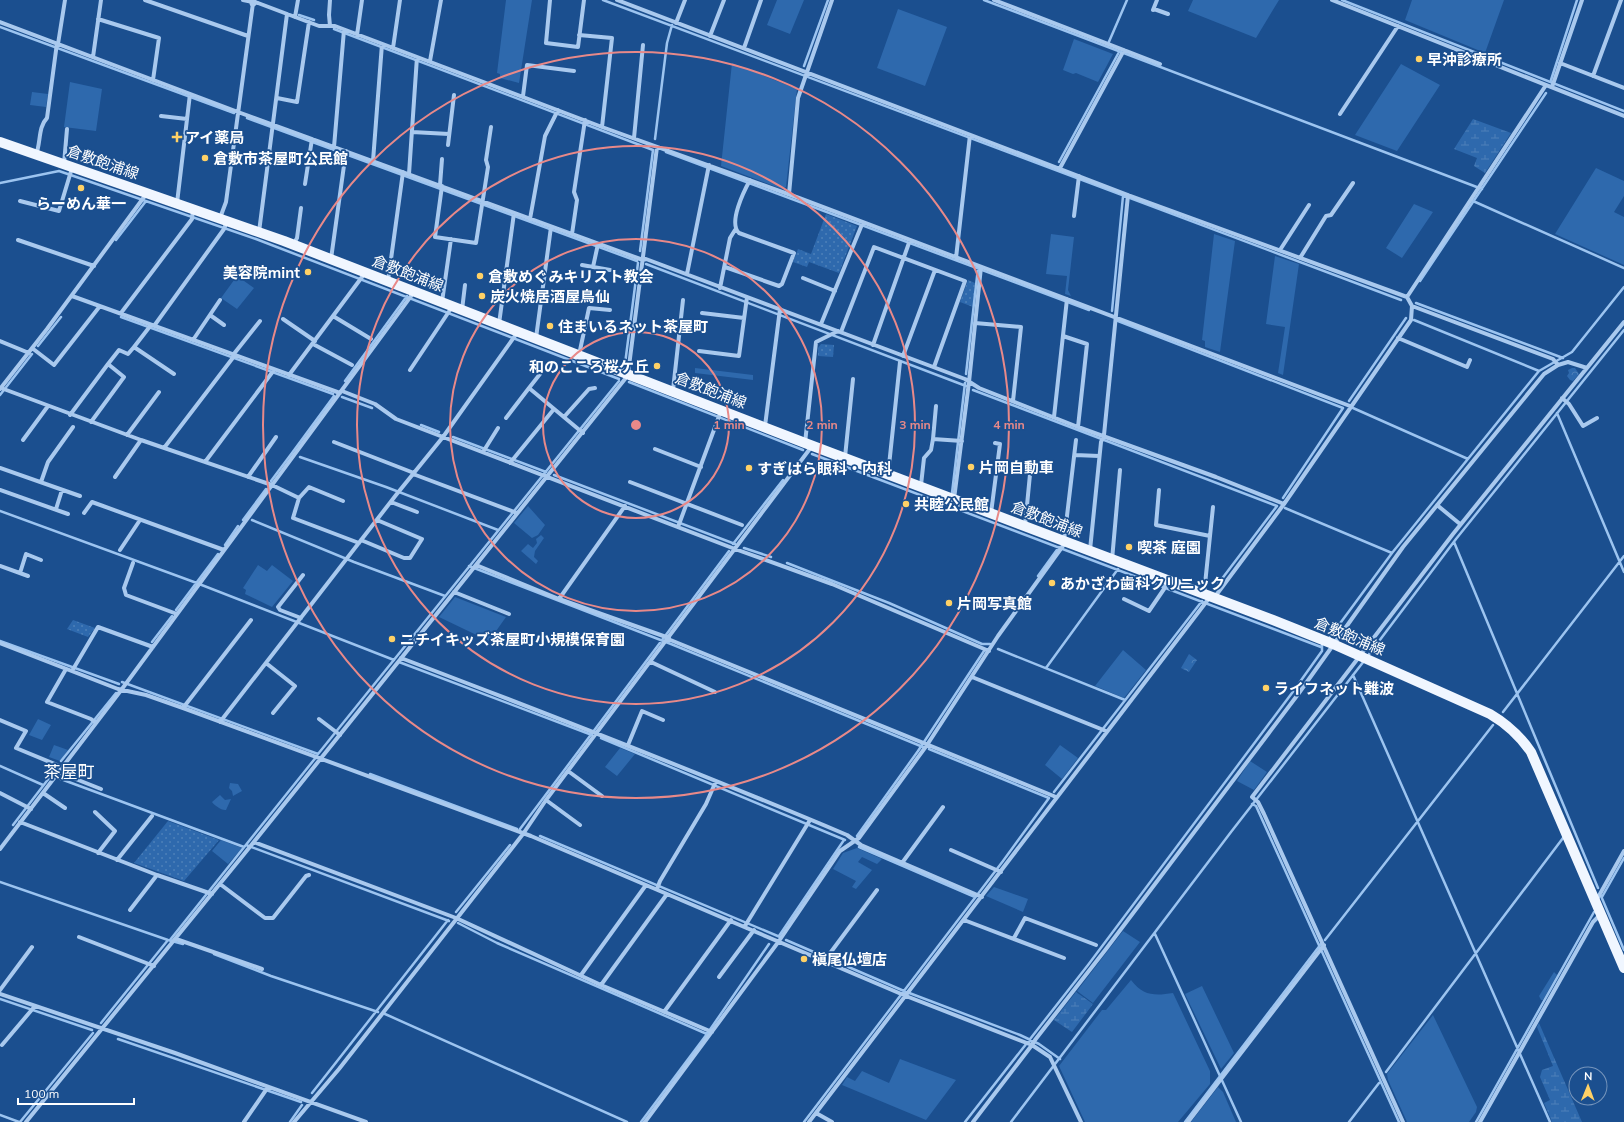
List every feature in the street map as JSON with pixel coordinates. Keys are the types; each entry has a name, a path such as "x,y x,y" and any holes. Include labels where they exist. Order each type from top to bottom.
{"main road":[{"name":"倉敷飽浦線","path":"0,142 144,198 177,203 193,214 224,224 259,232 331,260 362,277 388,281 412,296 442,302 453,310 499,324 515,336 536,339 579,355 673,392 720,413 765,427 1025,526 1063,545 1090,551 1166,585 1333,644 1490,714 1522,738 1539,766 1624,968"}],"street":[{"path":"36,155 39,148 42,123 47,118 65,0"},
{"path":"92,57 101,0"},
{"path":"145,0 248,36"},
{"path":"243,0 253,1 324,27 330,26 344,32 357,35 381,46 393,48 417,59 430,61 523,96 557,112 634,138 709,168 789,194 910,243 956,258 981,269 1115,317 1350,406"},
{"path":"295,17 298,0"},
{"path":"330,0 330,26"},
{"path":"357,35 362,0"},
{"path":"393,48 400,0"},
{"path":"430,61 440,0"},
{"path":"550,0 546,43 578,47 584,0"},
{"path":"617,0 744,48 805,75 970,137 1060,168 1078,179 1128,195 1407,297 1412,306 1411,320 1350,406 1284,504 1104,730 1056,797 979,895 964,920 809,1122"},
{"path":"676,23 685,0"},
{"path":"710,36 724,0"},
{"path":"744,48 761,0"},
{"path":"789,194 798,98 832,0"},
{"path":"994,0 1108,44 1123,52 1160,64"},
{"path":"1157,0 1153,9 1168,14"},
{"path":"1332,0 1340,1 1398,26 1624,116"},
{"path":"1552,87 1582,0"},
{"path":"1593,76 1621,0"},
{"path":"70,415 119,350 128,354 151,326 224,224 253,1"},
{"path":"259,232 287,14"},
{"path":"98,19 159,38 153,80"},
{"path":"0,22 57,46 92,57 190,96 238,112 311,141 334,147 346,153 373,161 402,174 409,174 514,215 530,219 551,229 572,234 597,246 643,260 646,259 720,288 821,324 835,333 934,367 1102,438 1216,477 1284,504"},
{"path":"277,98 297,102 309,22"},
{"path":"1340,114 1398,26"},
{"path":"334,147 344,32"},
{"path":"580,35 612,38 602,127"},
{"path":"373,161 381,46"},
{"path":"634,138 643,46"},
{"path":"1060,168 1123,52"},
{"path":"409,174 417,59"},
{"path":"1560,63 1624,88"},
{"path":"523,96 527,65 574,71"},
{"path":"1407,297 1546,85"},
{"path":"448,145 454,95"},
{"path":"177,203 190,96"},
{"path":"530,219 545,136 557,112"},
{"path":"161,116 187,119"},
{"path":"572,234 577,200 574,192 585,122"},
{"path":"442,159 442,188 435,237 476,243 491,127"},
{"path":"20,201 59,212 69,170 67,129"},
{"path":"412,132 449,134"},
{"path":"956,258 970,137"},
{"path":"305,184 311,141"},
{"path":"26,1122 102,1029 151,964 174,940 209,893 220,884 337,733 397,664 517,513 544,476 582,432 628,374 657,147"},
{"path":"331,260 346,153"},
{"path":"686,274 709,168"},
{"path":"388,281 402,174"},
{"path":"1074,216 1078,179"},
{"path":"720,288 730,238 735,230 734,223 749,181"},
{"path":"1300,258 1326,216 1332,215 1353,183"},
{"path":"1090,551 1126,200 1128,195"},
{"path":"144,198 3,389 70,415 272,485 299,498"},
{"path":"1280,250 1309,205"},
{"path":"293,245 297,238 301,208"},
{"path":"121,314 193,214"},
{"path":"499,324 514,215"},
{"path":"821,324 862,224"},
{"path":"536,339 551,229"},
{"path":"725,267 779,286 782,284 794,253 739,233 735,230"},
{"path":"442,302 451,239"},
{"path":"18,240 94,266"},
{"path":"873,345 910,243"},
{"path":"594,267 597,246"},
{"path":"294,1122 339,1070 523,834 546,800 735,550 809,445 816,342 835,333 874,247 965,281 934,367"},
{"path":"582,265 610,270"},
{"path":"954,499 959,441 969,382 981,269"},
{"path":"903,356 935,270"},
{"path":"289,375 362,277"},
{"path":"804,278 835,291"},
{"path":"410,370 453,310 465,285"},
{"path":"72,296 193,340 272,372 289,375 375,404 396,419 443,437 512,460 544,476 679,524 735,550 832,584 989,651"},
{"path":"0,849 20,822 28,807 43,792 95,721 125,685 412,296"},
{"path":"699,351 739,356 747,298"},
{"path":"193,340 220,300"},
{"path":"673,392 683,300"},
{"path":"1054,417 1067,301"},
{"path":"32,348 54,365 100,306"},
{"path":"1412,306 1554,360 1558,365"},
{"path":"579,355 589,308 610,310"},
{"path":"765,427 780,310"},
{"path":"702,313 744,318"},
{"path":"210,314 224,325"},
{"path":"333,316 372,339"},
{"path":"284,319 314,342 352,365"},
{"path":"164,448 260,321"},
{"path":"1403,1122 1322,947 1258,802 1253,798 1363,658 1460,524 1624,322"},
{"path":"975,323 1021,327 1013,401"},
{"path":"222,720 390,502 443,437 515,336"},
{"path":"1063,336 1087,344 1078,427"},
{"path":"1398,338 1467,367 1470,360"},
{"path":"0,341 29,353"},
{"path":"134,347 174,374"},
{"path":"888,475 900,362"},
{"path":"973,1122 1032,1043 1106,949 1299,693 1403,547 1437,505 1544,374 1558,365 1568,362 1587,368"},
{"path":"91,422 124,377 108,364"},
{"path":"205,462 272,372"},
{"path":"506,418 540,374"},
{"path":"845,458 853,379"},
{"path":"585,385 589,389"},
{"path":"529,388 582,432"},
{"path":"564,417 589,389 595,388"},
{"path":"127,435 159,392"},
{"path":"1562,398 1569,404 1582,426 1597,418"},
{"path":"23,440 48,406"},
{"path":"921,487 924,458 931,450 934,439 936,406"},
{"path":"512,460 554,409"},
{"path":"679,524 688,505 720,413"},
{"path":"41,482 48,462 73,428"},
{"path":"485,450 498,428"},
{"path":"248,477 276,437"},
{"path":"934,439 959,441"},
{"path":"115,477 141,440"},
{"path":"645,1122 710,1031 779,941 840,851 859,838 1063,545 1076,440"},
{"path":"334,442 517,513"},
{"path":"991,513 1000,444 995,443"},
{"path":"655,449 701,467"},
{"path":"1075,454 1099,456"},
{"path":"1025,526 1031,464"},
{"path":"0,468 80,496"},
{"path":"1112,560 1120,470"},
{"path":"630,482 742,525"},
{"path":"343,501 309,487 299,498 293,518 404,558 410,558 422,539 377,520"},
{"path":"0,490 68,514"},
{"path":"56,510 62,490"},
{"path":"1159,490 1156,525 1210,536"},
{"path":"84,513 92,502 224,550"},
{"path":"390,502 417,512"},
{"path":"1437,505 1460,524"},
{"path":"560,599 625,506"},
{"path":"1208,599 1210,536 1213,507"},
{"path":"120,550 140,520"},
{"path":"20,573 26,554 41,560"},
{"path":"133,563 124,588 126,594 177,614"},
{"path":"0,566 28,576"},
{"path":"474,567 662,636 667,640 1056,797"},
{"path":"300,619 280,610 278,607 302,575"},
{"path":"1124,599 1149,611 1166,585"},
{"path":"454,592 509,614"},
{"path":"184,706 251,620"},
{"path":"73,670 98,627 152,647"},
{"path":"0,644 66,669 125,685 184,706 317,758 523,834 646,885 657,887 667,894 731,920 746,924 754,930 826,959 898,993 907,994 1023,1041 1032,1043 1043,1051 1053,1062 1082,1122"},
{"path":"401,659 628,745 809,822 847,835 855,841 902,863 979,895"},
{"path":"651,662 716,692"},
{"path":"266,663 295,686 273,713"},
{"path":"66,669 47,702 95,721"},
{"path":"972,677 1104,730"},
{"path":"628,745 642,711 663,720"},
{"path":"0,720 26,731 16,748 62,767"},
{"path":"319,720 337,733"},
{"path":"568,771 602,796"},
{"path":"58,772 101,788"},
{"path":"657,887 706,804 716,782"},
{"path":"43,792 65,808"},
{"path":"0,793 28,807"},
{"path":"546,800 580,825"},
{"path":"902,863 943,807"},
{"path":"95,812 115,831 98,853"},
{"path":"117,860 152,816"},
{"path":"20,822 98,853 209,893"},
{"path":"746,924 809,822"},
{"path":"251,845 456,918 601,985 710,1031"},
{"path":"951,850 999,871"},
{"path":"1596,902 1624,851"},
{"path":"130,910 157,875"},
{"path":"220,884 265,918 273,918 306,876 309,875"},
{"path":"581,975 646,885"},
{"path":"826,959 877,890"},
{"path":"601,985 667,894"},
{"path":"1480,1122 1593,922 1601,915"},
{"path":"1014,938 1025,918 1096,945"},
{"path":"664,1012 731,920"},
{"path":"964,920 1064,958"},
{"path":"718,977 754,930"},
{"path":"79,937 151,964"},
{"path":"174,940 262,970"},
{"path":"0,990 32,947"},
{"path":"1188,1122 1322,947"},
{"path":"0,994 33,1008 102,1029 267,1090 310,1102 366,1122"},
{"path":"2,1045 33,1008"},
{"path":"244,1122 267,1090"},
{"path":"816,1114 832,1122"}],"green space":[{"path":"506,0 532,0 519,83 500,78 500,74 497,73"},
{"path":"777,0 804,0 790,34 767,25"},
{"path":"1193,0 1279,0 1256,38 1188,11"},
{"path":"1412,0 1504,0 1485,53 1405,20"},
{"path":"898,9 947,27 925,86 877,68"},
{"path":"1074,39 1113,54 1098,82 1076,73 1073,74 1063,70"},
{"path":"732,63 797,89 786,187 782,189 721,166"},
{"path":"1401,64 1440,85 1397,151 1355,135"},
{"path":"70,82 102,89 96,131 64,127"},
{"path":"32,92 48,94 46,107 30,105"},
{"path":"1473,119 1511,133 1485,173 1474,166 1477,158 1454,149"},
{"path":"1596,168 1624,181 1624,196 1614,212 1624,217 1624,265 1555,234"},
{"path":"1414,204 1433,212 1402,258 1386,248"},
{"path":"826,214 857,226 839,273 809,262 807,267 793,262 798,249 811,254"},
{"path":"1051,234 1074,237 1068,290 1071,296 1065,294 1067,276 1046,274"},
{"path":"1214,234 1235,241 1220,352 1205,347 1205,341 1202,340"},
{"path":"1275,256 1299,264 1283,375 1278,373 1285,327 1266,324"},
{"path":"237,276 254,288 237,309 221,298"},
{"path":"968,280 975,283 973,307 960,302"},
{"path":"821,344 834,345 833,357 818,356 818,348"},
{"path":"695,368 753,375 753,380 695,373"},
{"path":"1575,368 1579,374 1573,381 1567,376 1569,373 1568,370"},
{"path":"528,506 545,525 538,535 532,538 514,523"},
{"path":"541,535 544,538 535,551 534,557 538,561 536,564 521,551 528,544 533,548 537,543 536,539"},
{"path":"258,565 267,571 272,565 293,581 272,607 245,594 246,590 243,588"},
{"path":"455,597 506,617 489,641 439,617"},
{"path":"73,620 95,628 88,637 67,629"},
{"path":"1123,650 1146,670 1124,698 1095,686"},
{"path":"1189,654 1197,660 1189,672 1181,668"},
{"path":"38,719 51,725 42,740 29,735"},
{"path":"54,745 68,750 60,761 49,757"},
{"path":"1060,745 1078,758 1062,779 1045,765"},
{"path":"620,748 635,754 617,776 605,767"},
{"path":"1250,761 1267,772 1254,790 1237,781"},
{"path":"230,783 238,784 242,791 233,796 232,791 229,788"},
{"path":"220,795 225,800 231,799 226,810 220,809 212,802"},
{"path":"168,821 219,840 184,881 134,863"},
{"path":"221,840 242,848 228,864 212,851"},
{"path":"857,848 882,859 877,864 862,857 858,862 872,870 856,889 852,887 856,881 833,869 843,853"},
{"path":"994,887 1028,899 1023,912 986,896"},
{"path":"1123,931 1140,942 1093,1003 1077,991"},
{"path":"1554,972 1557,975 1543,1000 1541,1000 1539,996"},
{"path":"1131,980 1140,989 1150,994 1173,993 1210,1071 1210,1084 1178,1122 1085,1122 1059,1066 1102,1010 1106,1010"},
{"path":"1202,986 1234,1053 1221,1069 1185,994"},
{"path":"1076,992 1093,1004 1072,1032 1054,1020"},
{"path":"1433,1015 1477,1107 1476,1112 1469,1122 1407,1122 1388,1080 1387,1074"},
{"path":"1539,1023 1568,1090 1568,1106 1575,1106 1582,1122 1552,1122 1544,1103 1550,1100 1540,1077 1542,1070 1553,1066 1537,1027"},
{"path":"900,1059 956,1080 926,1120 842,1085 847,1077 855,1081 862,1071 889,1083"},
{"path":"1218,1087 1223,1092 1236,1122 1191,1122"}],"waterway":[{"path":"603,0 1401,300"},
{"path":"804,66 828,0"},
{"path":"984,0 1482,189"},
{"path":"1108,44 1127,0"},
{"path":"1342,0 1624,111"},
{"path":"1551,80 1577,0"},
{"path":"299,15 314,20"},
{"path":"655,139 667,43 672,25"},
{"path":"0,27 234,113"},
{"path":"334,29 653,150 640,251"},
{"path":"1059,162 1119,52"},
{"path":"1420,281 1546,93"},
{"path":"247,118 637,261"},
{"path":"666,152 1089,310"},
{"path":"0,183 59,171 256,239 619,379"},
{"path":"1112,311 1123,196"},
{"path":"116,240 146,201"},
{"path":"1473,201 1624,268"},
{"path":"625,364 638,263"},
{"path":"646,264 966,386"},
{"path":"966,374 978,268"},
{"path":"1330,637 1392,553 1539,371 1572,352 1624,287"},
{"path":"345,381 407,296"},
{"path":"1416,303 1563,358"},
{"path":"38,346 61,317"},
{"path":"121,317 333,394"},
{"path":"1349,401 1406,318"},
{"path":"1414,320 1539,371"},
{"path":"1118,321 1343,408"},
{"path":"1367,657 1456,539 1624,330"},
{"path":"0,395 32,354"},
{"path":"122,682 318,754 619,381"},
{"path":"629,382 803,450"},
{"path":"952,493 965,383"},
{"path":"973,390 1277,506"},
{"path":"292,453 334,396"},
{"path":"342,397 372,408"},
{"path":"1283,498 1343,408"},
{"path":"1353,408 1468,459"},
{"path":"1557,413 1624,572"},
{"path":"421,425 439,432"},
{"path":"453,437 546,472"},
{"path":"271,481 292,453"},
{"path":"812,454 1321,647"},
{"path":"300,457 386,487 498,530"},
{"path":"554,475 735,544"},
{"path":"733,544 783,480"},
{"path":"243,520 266,489"},
{"path":"1218,584 1277,506"},
{"path":"1285,508 1392,553"},
{"path":"0,511 194,582 394,660"},
{"path":"252,520 354,562 445,596"},
{"path":"225,545 238,526"},
{"path":"1454,542 1598,888"},
{"path":"1038,576 1059,547"},
{"path":"744,548 771,557"},
{"path":"520,829 729,551"},
{"path":"176,610 218,554"},
{"path":"1503,712 1624,556"},
{"path":"787,563 889,603 982,644 990,644"},
{"path":"469,566 671,644 923,747"},
{"path":"1046,668 1118,569"},
{"path":"1054,792 1202,601"},
{"path":"152,642 172,616"},
{"path":"0,641 119,684"},
{"path":"965,1122 1088,965 1292,693 1322,651 1322,645"},
{"path":"998,649 1125,700"},
{"path":"857,836 918,751 984,651"},
{"path":"1011,1122 1231,832 1364,661"},
{"path":"399,662 592,735"},
{"path":"1353,675 1550,1122"},
{"path":"61,761 116,693"},
{"path":"1325,940 1493,725"},
{"path":"601,738 845,840"},
{"path":"929,749 1049,798"},
{"path":"170,940 317,756"},
{"path":"0,766 43,785"},
{"path":"13,825 56,769"},
{"path":"370,774 517,829"},
{"path":"58,778 244,847"},
{"path":"804,1122 1003,861 1049,798"},
{"path":"1252,804 1256,806 1399,1122"},
{"path":"540,836 780,937"},
{"path":"1386,1072 1563,838"},
{"path":"779,936 844,840"},
{"path":"246,845 449,921"},
{"path":"456,912 510,845"},
{"path":"859,847 975,897"},
{"path":"1602,897 1624,858"},
{"path":"0,882 183,944"},
{"path":"1601,896 1624,950"},
{"path":"1476,1122 1594,912"},
{"path":"312,1093 448,920"},
{"path":"458,923 497,943 707,1034"},
{"path":"1155,934 1241,1122"},
{"path":"101,1023 168,940"},
{"path":"786,940 904,991 1020,1035 1039,1044 1060,1059"},
{"path":"641,1122 707,1034 769,944"},
{"path":"1185,1122 1321,944"},
{"path":"214,954 271,976 378,1012"},
{"path":"0,999 92,1030"},
{"path":"385,1014 627,1122"},
{"path":"20,1122 93,1033"},
{"path":"118,1039 301,1102"},
{"path":"1349,1122 1379,1083"},
{"path":"290,1122 302,1105"},
{"path":"0,1115 19,1122"}],"place":[{"name":"早沖診療所","path":"1419,59"},
{"name":"アイ薬局","path":"177,137"},
{"name":"倉敷市茶屋町公民館","path":"205,158"},
{"name":"らーめん華一","path":"81,188"},
{"name":"美容院mint","path":"308,272"},
{"name":"倉敷めぐみキリスト教会","path":"480,276"},
{"name":"炭火焼居酒屋鳥仙","path":"482,296"},
{"name":"住まいるネット茶屋町","path":"550,326"},
{"name":"和のこころ桜ケ丘","path":"657,366"},
{"name":"片岡自動車","path":"971,467"},
{"name":"すぎはら眼科・内科","path":"749,468"},
{"name":"共睦公民館","path":"906,504"},
{"name":"喫茶 庭園","path":"1129,547"},
{"name":"あかざわ歯科クリニック","path":"1052,583"},
{"name":"片岡写真館","path":"949,603"},
{"name":"ニチイキッズ茶屋町小規模保育園","path":"392,639"},
{"name":"ライフネット難波","path":"1266,688"},
{"name":"槇尾仏壇店","path":"804,959"}],"district":[{"name":"茶屋町","path":"69,771"}]}
